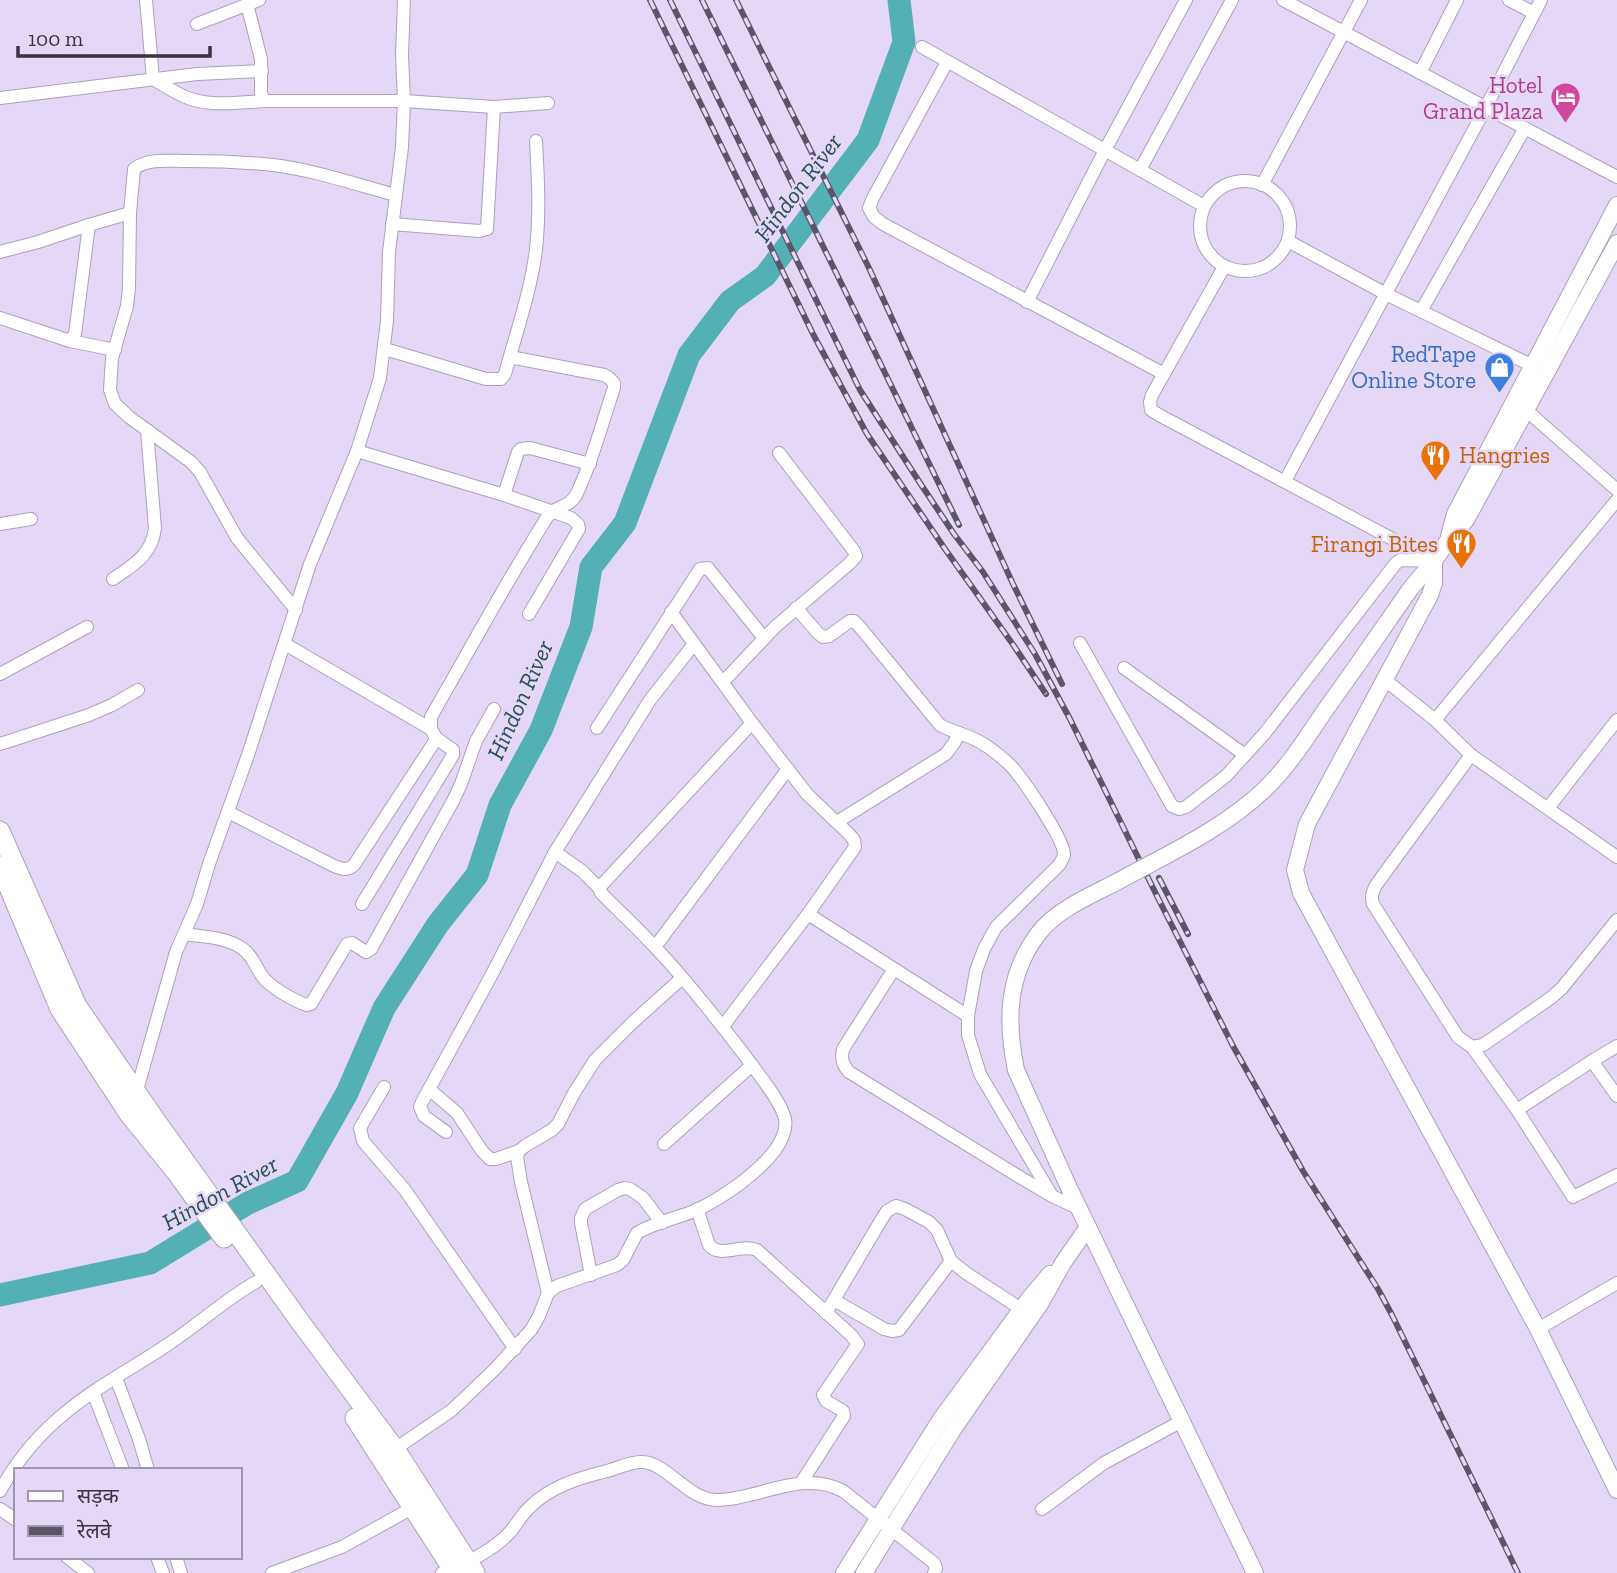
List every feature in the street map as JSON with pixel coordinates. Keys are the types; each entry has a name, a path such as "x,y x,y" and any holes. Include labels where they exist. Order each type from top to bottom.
{"main road":[{"path":"1519,406 1533,366 1617,205"},
{"path":"1255,1573 1070,1190 1016,1070 1009,1031 1012,990 1039,933 1072,906 1216,828 1266,788 1282,771 1411,588 1449,539 1455,514 1617,243"},
{"path":"1434,561 1434,583 1430,595 1307,824 1295,870 1297,881 1301,893 1538,1329 1617,1490"},
{"path":"0,831 76,1006 108,1066 129,1114 181,1168"},
{"path":"0,866 60,1009 108,1066 136,1093 181,1168 257,1277 359,1413 414,1507 458,1570"},
{"path":"864,1573 954,1428 1040,1304 1063,1263 1088,1227"},
{"path":"844,1573 941,1419 1037,1287 1063,1263"},
{"path":"359,1413 395,1449 458,1570"}],"street":[{"path":"146,0 153,79"},
{"path":"129,1114 171,968 197,904 310,564 357,451 380,378 390,279 389,252 402,147 404,0"},
{"path":"1027,302 1186,0"},
{"path":"1140,170 1232,0"},
{"path":"1283,0 1617,177"},
{"path":"1262,185 1361,0"},
{"path":"1420,73 1457,0"},
{"path":"1509,0 1534,13"},
{"path":"1285,481 1541,0"},
{"path":"197,24 253,2 262,71 261,93 267,101"},
{"path":"922,47 1204,206"},
{"path":"947,62 869,208 874,217 1164,374"},
{"path":"0,98 197,74 262,71"},
{"path":"153,79 198,101 221,103 404,101 494,107 548,103"},
{"path":"392,224 479,231 487,229 494,107"},
{"path":"1421,310 1525,128"},
{"path":"385,349 486,379 501,379 505,374 536,251 539,194 536,141"},
{"path":"296,610 237,538 200,472 191,462 115,404 110,390 112,358 127,306 134,169 143,164 164,161 275,165 395,194"},
{"path":"1248,181 1262,185 1273,191 1282,201 1290,227 1288,241 1281,254 1269,265 1255,271 1224,267 1204,247 1200,233 1204,206 1212,195 1235,182 1248,181"},
{"path":"0,252 38,243 130,213"},
{"path":"70,341 75,334 89,225"},
{"path":"1288,241 1386,294 1533,366"},
{"path":"1224,267 1152,395 1151,410 1434,561"},
{"path":"0,318 70,341 115,349"},
{"path":"228,812 343,870 354,865 433,734 430,717 529,545 551,511 573,500 590,464 614,383 604,375 510,357"},
{"path":"1519,406 1617,490"},
{"path":"113,579 139,561 153,540 155,528 147,430"},
{"path":"504,495 521,449 530,448 590,464"},
{"path":"357,451 504,495 571,518 578,524 579,529 529,614"},
{"path":"723,682 764,638 856,556 779,453"},
{"path":"1435,720 1617,500"},
{"path":"0,524 31,519"},
{"path":"1080,643 1172,806 1179,809 1186,807 1226,776 1245,755 1390,569 1401,560 1434,561"},
{"path":"597,728 698,570 708,568 764,638"},
{"path":"796,608 824,637 854,621 933,717 948,729 973,737 1012,767 1062,844 1064,856 1059,865 996,927 976,971 968,1016 968,1035 980,1073 1052,1196"},
{"path":"671,612 807,794 854,840 855,847 723,1026"},
{"path":"0,674 87,627"},
{"path":"285,644 433,734 454,752 362,904"},
{"path":"446,1132 421,1112 420,1107 429,1089 555,852 650,700 694,644"},
{"path":"1124,668 1245,755"},
{"path":"1384,678 1435,720 1471,755 1617,857"},
{"path":"0,744 89,715 138,690"},
{"path":"185,934 234,944 249,954 265,980 301,1003 311,1004 346,944 352,943 366,952 371,949 453,801 476,741 494,709"},
{"path":"1548,808 1617,720"},
{"path":"599,888 752,723"},
{"path":"837,822 946,754 959,733"},
{"path":"1471,755 1376,886 1371,899 1458,1037 1472,1047 1573,1196 1617,1175"},
{"path":"655,947 788,769"},
{"path":"395,1449 472,1393 531,1330 548,1293 557,1286 617,1265 623,1260 637,1233 697,1209 738,1185 774,1151 785,1131 785,1118 768,1086 723,1026 655,947 599,888 582,871 555,852"},
{"path":"808,914 968,1016"},
{"path":"1472,1047 1483,1045 1552,997 1617,920"},
{"path":"894,969 843,1049 841,1058 844,1066 849,1072 1052,1196 1080,1209"},
{"path":"429,1089 457,1113 486,1156 496,1159 519,1151 558,1124 595,1059 681,978"},
{"path":"1517,1110 1617,1045"},
{"path":"1592,1061 1617,1097"},
{"path":"664,1144 752,1065"},
{"path":"384,1087 360,1128 363,1141 405,1190 515,1349"},
{"path":"519,1151 517,1157 521,1182 548,1293"},
{"path":"591,1275 581,1223 585,1209 625,1188 643,1198 662,1223"},
{"path":"826,1312 883,1217 896,1206 929,1222 937,1230 951,1261 1021,1309"},
{"path":"697,1209 712,1250 722,1252 749,1247 757,1250 851,1335 858,1345 823,1395 826,1401 843,1411 844,1416 801,1483"},
{"path":"834,1300 884,1329 899,1330 951,1261"},
{"path":"16,1468 34,1443 65,1413 173,1341 257,1277"},
{"path":"1538,1329 1617,1283"},
{"path":"105,1385 123,1468"},
{"path":"105,1385 139,1439 147,1468"},
{"path":"1042,1509 1104,1463 1182,1421"},
{"path":"458,1570 501,1541 529,1507 551,1491 576,1479 643,1462 651,1464 705,1499 716,1501 801,1483 832,1485 843,1490 934,1563 934,1573"},
{"path":"0,1491 14,1471"},
{"path":"272,1573 342,1547 414,1507"},
{"path":"70,1559 88,1573"}],"waterway":[{"name":"Hindon River","path":"0,1295 150,1263 248,1203 297,1181 347,1093 384,1008 438,924 477,875 500,805 541,730 581,627 591,567 625,523 689,355 730,301 765,276 868,140 904,42 899,0"}],"railway":[{"path":"650,0 814,336 867,434 1046,694"},
{"path":"670,0 860,390 1035,654 1233,1046 1303,1171 1392,1315 1518,1573"},
{"path":"702,0 959,525"},
{"path":"736,0 869,268 1013,584 1062,684"},
{"path":"1159,878 1188,934"}],"place":[{"name":"Hotel Grand Plaza","path":"1566,125"},
{"name":"RedTape Online Store","path":"1499,394"},
{"name":"Hangries","path":"1436,482"},
{"name":"Firangi Bites","path":"1461,571"}]}
